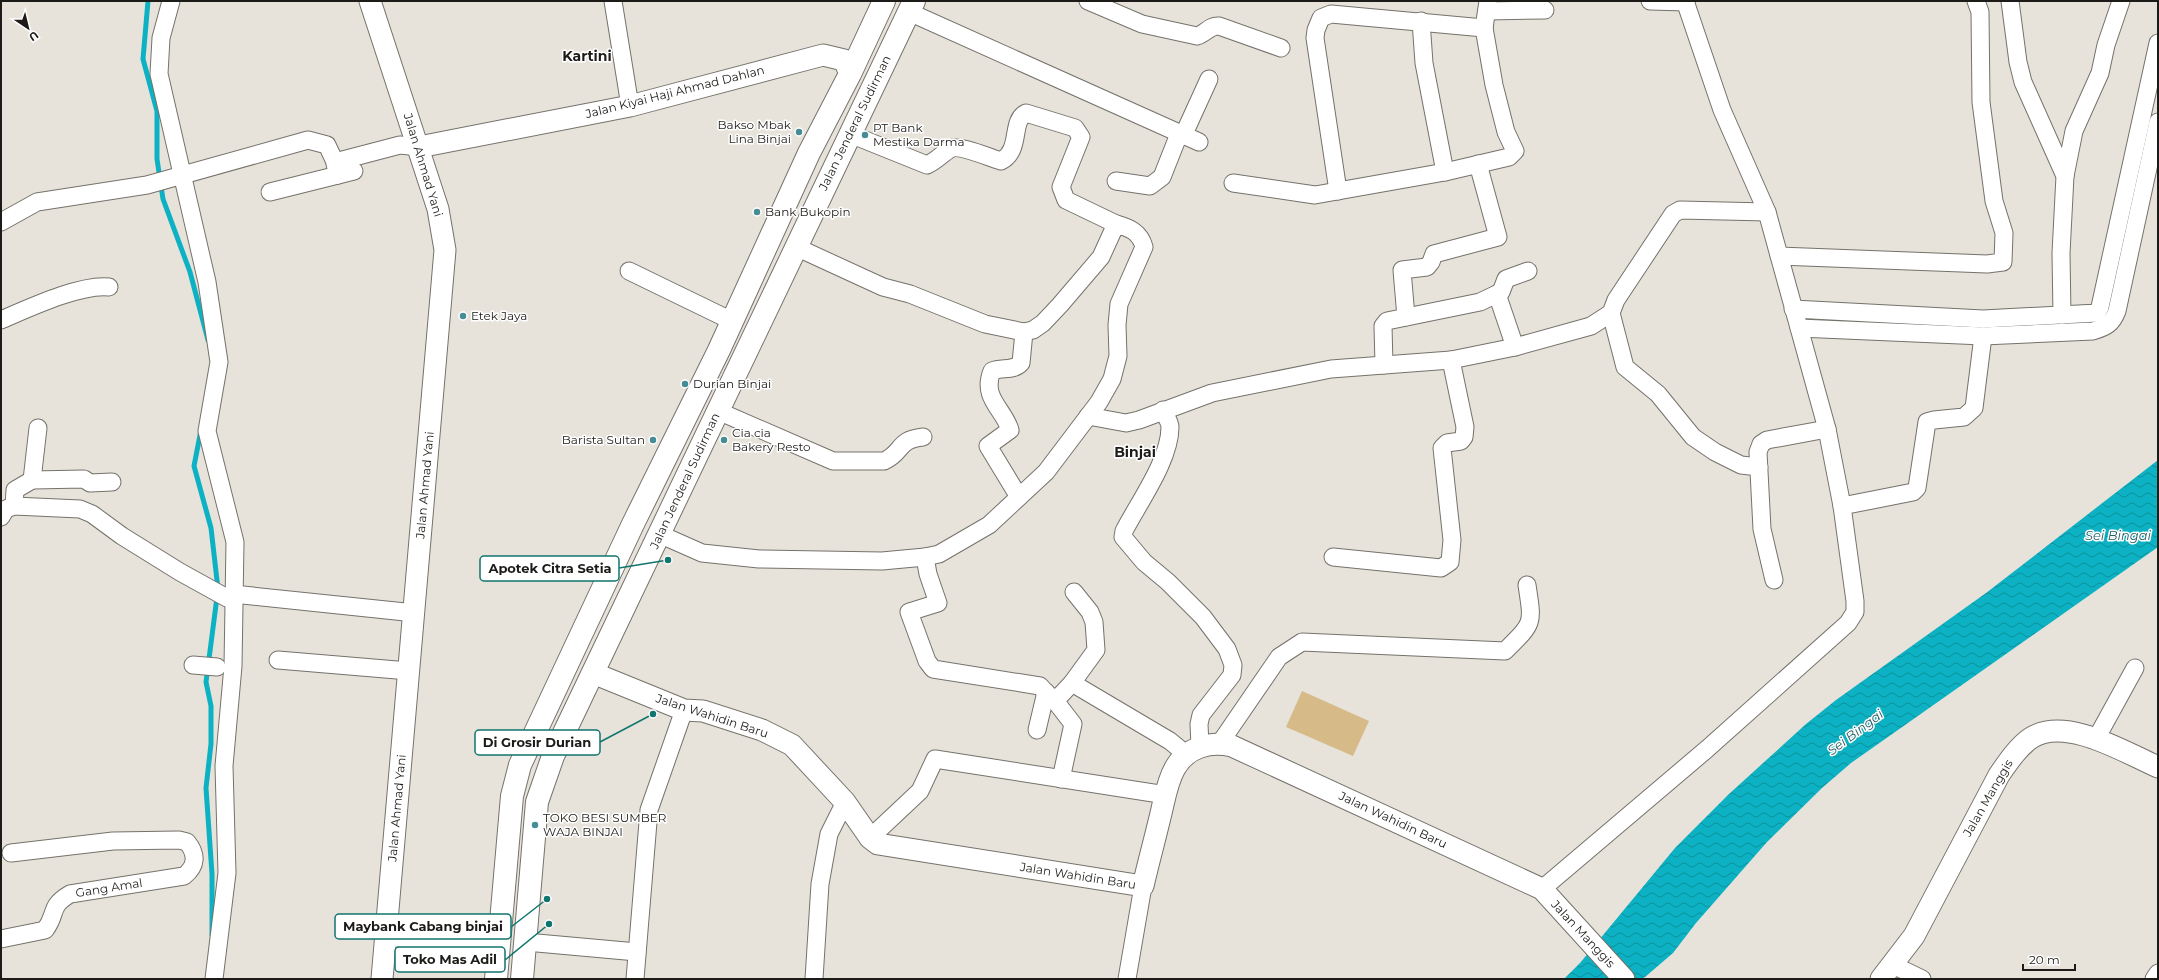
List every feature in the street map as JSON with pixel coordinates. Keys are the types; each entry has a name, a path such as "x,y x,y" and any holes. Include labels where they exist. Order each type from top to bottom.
{"main road":[{"path":"496,979 512,796 520,765 633,524 719,350 809,153 850,74 884,1"},
{"name":"Jalan Jenderal Sudirman","path":"522,979 537,802 553,756 911,6"},
{"path":"809,153 836,164"},
{"path":"719,350 742,361"},
{"path":"633,524 673,505"}],"street":[{"path":"171,1 161,38 159,74 175,178 207,282 219,362 206,431 235,542 230,596 232,666 224,766 227,873 214,979"},
{"name":"Jalan Ahmad Yani","path":"370,1 419,147 438,209 445,250 415,613 382,979"},
{"path":"613,1 630,106"},
{"path":"1088,1 1142,24 1197,36 1215,26 1219,26 1281,48"},
{"path":"1542,889 1707,749 1848,623 1855,612 1856,606 1842,506 1827,429 1767,212 1722,110 1685,1 1650,1"},
{"path":"1779,256 1987,264 2003,262 2004,233 1994,201 1981,102 1980,12 1976,1"},
{"path":"2010,1 2023,82 2065,176"},
{"path":"2062,315 2061,253 2065,176 2074,131 2100,73 2106,45 2121,1"},
{"path":"911,6 1181,135 1200,142"},
{"path":"1233,182 1315,196 1445,172 1509,157 1515,151 1506,132 1494,86 1484,28 1488,6 1545,10"},
{"path":"1338,191 1315,38 1318,23 1321,18 1331,14 1421,21 1484,28"},
{"path":"1421,21 1424,63 1445,172"},
{"path":"2102,320 2100,307 2158,43"},
{"name":"Jalan Kiyai Haji Ahmad Dahlan","path":"419,147 630,106 823,55 844,60 850,74"},
{"path":"1116,181 1150,186 1158,182 1162,177 1209,79"},
{"path":"659,534 702,553 759,558 882,561 925,557 938,554 989,525 1046,472 1088,416 1112,379 1118,356 1116,325 1119,304 1144,247 1138,234 1129,228 1116,224 1066,200 1062,195 1061,187 1081,137 1075,128 1026,113 1020,118 1012,152 1001,161 957,147 949,150 928,165 850,134"},
{"path":"1793,309 1983,319 2062,315 2114,320 2158,122"},
{"path":"1,222 38,202 147,185 308,140 327,145 342,169"},
{"path":"270,192 342,169 400,145 419,147"},
{"path":"1406,317 1402,270 1427,267 1434,254 1498,237 1478,164"},
{"path":"1759,467 1741,465 1715,452 1693,437 1658,394 1625,366 1611,313 1616,300 1673,214 1680,210 1767,212"},
{"path":"796,247 883,287 910,294 985,324 1024,332 1044,323 1101,257 1116,224"},
{"path":"629,271 732,321"},
{"path":"1384,365 1383,326 1386,322 1480,302 1501,292 1506,279 1528,271"},
{"path":"1,320 35,306 96,286 109,287"},
{"path":"1497,294 1515,347"},
{"path":"1088,416 1126,423 1139,420 1212,393 1331,369 1452,360 1515,347 1591,326 1611,313"},
{"path":"1799,328 1983,336 2093,330 2102,320"},
{"path":"1019,497 988,446 1010,430 992,400 990,377 992,371 1014,368 1021,363 1024,332"},
{"path":"1842,506 1913,492 1917,488 1927,422 1964,417 1974,408 1983,336"},
{"path":"1333,557 1442,568 1450,562 1452,540 1442,448 1447,443 1461,441 1464,437 1465,427 1452,360"},
{"path":"1163,410 1170,426 1168,439 1160,465 1124,531 1123,537 1144,562 1168,582 1203,617 1227,649 1233,665 1232,675 1201,715 1199,724 1202,748"},
{"path":"718,411 833,461 884,461 890,458 903,443 910,438 923,437"},
{"path":"32,480 38,428"},
{"path":"1774,580 1762,529 1758,452 1760,444 1767,440 1827,429"},
{"path":"14,506 15,490 32,480 84,480 90,482 112,482"},
{"path":"1,518 6,509 14,506 80,509 92,514 122,536 211,590 230,596 415,613"},
{"path":"925,557 928,574 938,603 909,612 927,661 933,669 1040,686 1052,695 1073,724 1061,779"},
{"path":"1202,748 1279,657 1302,642 1505,651 1526,631 1532,618 1527,585"},
{"path":"1037,730 1052,695 1072,683 1096,650 1094,622 1090,612 1074,592"},
{"path":"278,660 409,671"},
{"path":"193,665 217,667"},
{"path":"2096,739 2135,668"},
{"name":"Jalan Wahidin Baru","path":"593,673 684,710 703,711 762,730 792,746 845,802 870,838 878,844 891,848 1143,886 1166,795 1175,768 1202,748 1232,746 1542,889"},
{"path":"1072,683 1170,741 1202,748"},
{"path":"634,979 649,810 684,710"},
{"name":"Jalan Manggis","path":"1887,972 1914,936 1999,775 2014,754 2031,738 2047,730 2065,730 2096,739 2158,767"},
{"path":"870,838 920,791 934,759 1166,795"},
{"path":"814,979 822,877 829,834 845,802"},
{"name":"Gang Amal","path":"1,939 45,930 51,923 54,907 60,900 70,894 184,876 190,871 195,862 194,850 188,842 179,840 113,841 11,853"},
{"path":"1127,979 1143,886"},
{"name":"Jalan Manggis","path":"1542,889 1624,979"},
{"path":"386,937 499,948"},
{"path":"526,942 637,952"},
{"path":"1887,972 1922,979"},
{"path":"2154,979 2158,973"}],"shaded area":[{"path":"1302,691 1369,721 1353,756 1286,727"}],"water":[{"name":"Sei Bingai","path":"2158,460 2158,547 1851,763 1822,788 1767,842 1696,923 1673,953 1645,977 1641,979 1564,979 1580,963 1675,848 1729,794 1806,724 1836,700 1986,593"}],"waterway":[{"path":"148,1 143,59 157,111 157,159 163,199 190,272 208,340"},
{"path":"201,430 194,466 211,528 218,589"},
{"path":"212,935 212,874 206,788 211,744 211,706 206,682 217,597"}],"place":[{"name":"Bakso Mbak Lina Binjai","path":"799,132"},
{"name":"PT Bank Mestika Darma","path":"865,135"},
{"name":"Bank Bukopin","path":"757,212"},
{"name":"Etek Jaya","path":"463,316"},
{"name":"Durian Binjai","path":"685,384"},
{"name":"Barista Sultan","path":"653,440"},
{"name":"Cia cia Bakery Resto","path":"724,440"},
{"name":"Apotek Citra Setia","path":"668,560"},
{"name":"Di Grosir Durian","path":"653,714"},
{"name":"TOKO BESI SUMBER WAJA BINJAI","path":"535,825"},
{"name":"Maybank Cabang binjai","path":"547,899"},
{"name":"Toko Mas Adil","path":"549,924"}],"district":[{"name":"Kartini","path":"587,56"},
{"name":"Binjai","path":"1135,452"}]}
